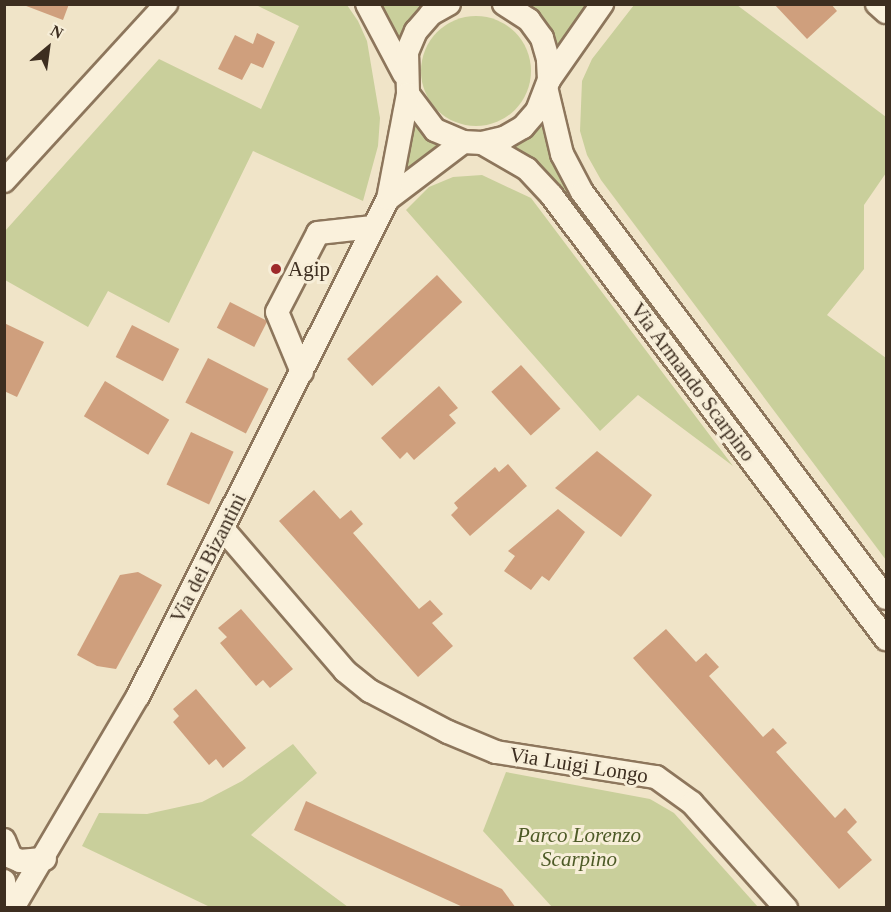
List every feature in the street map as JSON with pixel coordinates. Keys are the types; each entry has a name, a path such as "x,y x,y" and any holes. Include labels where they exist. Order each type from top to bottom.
{"street":[{"path":"4,181 166,4"},
{"name":"Via Armando Scarpino","path":"367,4 424,120 442,134 473,142 527,169 552,196 886,639"},
{"name":"Via dei Bizantini","path":"13,908 45,859 138,696 388,200 406,85 407,52 416,31 431,14 449,4"},
{"name":"Via Armando Scarpino","path":"504,4 529,20 542,38 548,59 548,85 562,154 582,192 886,598"},
{"path":"473,142 504,138 523,127 537,111 548,85 602,4"},
{"path":"877,4 886,12"},
{"name":"Via dei Bizantini","path":"388,200 473,142"},
{"path":"302,372 277,312 318,232 373,227"},
{"name":"Via Luigi Longo","path":"223,529 345,671 370,691 448,732 496,752 656,777 692,803 786,908"},
{"path":"4,840 11,857 20,861 45,859"},
{"path":"4,881 7,908"}],"green space":[{"path":"256,5 347,5 358,21 367,41 380,118 378,146 363,201 253,151 169,323 108,291 88,327 5,280 5,231 159,59 261,109 299,26"},
{"path":"381,5 431,5 401,47"},
{"path":"522,5 592,5 559,51"},
{"path":"634,5 737,5 886,117 886,173 864,205 864,269 827,315 886,358 886,560 601,180 587,155 580,131 582,81 592,59"},
{"path":"476,16 497,20 515,32 527,50 531,71 527,92 515,110 497,122 476,126 455,122 437,110 425,92 421,71 425,50 437,32 455,20"},
{"path":"543,117 554,159 569,195 538,164 507,148"},
{"path":"411,119 444,147 407,169 404,166"},
{"path":"482,175 531,198 733,466 638,395 600,431 406,210 429,187 453,177"},
{"path":"293,744 317,773 251,835 348,907 210,907 82,846 99,813 147,814 202,802 242,781"},
{"name":"Parco Lorenzo Scarpino","path":"506,772 650,799 674,813 758,907 552,907 483,831"}],"building":[{"path":"21,4 69,4 63,20"},
{"path":"774,4 831,4 837,11 807,39"},
{"path":"257,33 275,42 263,68 251,63 242,80 218,69 235,35 253,44"},
{"path":"437,275 462,302 372,386 347,359"},
{"path":"230,302 267,321 254,347 217,328"},
{"path":"4,323 44,342 17,397 4,391"},
{"path":"132,325 179,349 163,381 116,357"},
{"path":"208,358 269,389 246,433 185,403"},
{"path":"521,365 560,409 531,436 491,392"},
{"path":"105,381 169,420 148,455 84,416"},
{"path":"439,386 458,408 449,415 456,423 414,460 407,452 400,459 381,438"},
{"path":"191,432 234,452 209,504 166,485"},
{"path":"597,451 652,495 621,537 555,488"},
{"path":"508,464 527,486 470,536 451,515 458,508 454,503 495,467 499,472"},
{"path":"314,490 340,519 351,510 363,524 353,533 419,609 430,600 443,614 432,623 453,646 418,677 279,521"},
{"path":"558,509 585,532 549,581 542,576 531,590 504,571 515,556 508,551"},
{"path":"138,572 162,585 116,669 97,666 77,655 120,575"},
{"path":"241,609 293,669 270,688 263,680 256,686 220,643 227,637 218,628"},
{"path":"666,629 696,662 706,653 719,667 709,676 763,737 773,728 787,743 776,752 835,818 845,808 857,822 847,832 872,860 839,889 633,658"},
{"path":"196,689 246,748 223,768 216,759 209,765 173,722 179,716 173,709"},
{"path":"306,801 502,889 516,908 465,908 294,830"}],"place":[{"name":"Agip","path":"276,269"}]}
